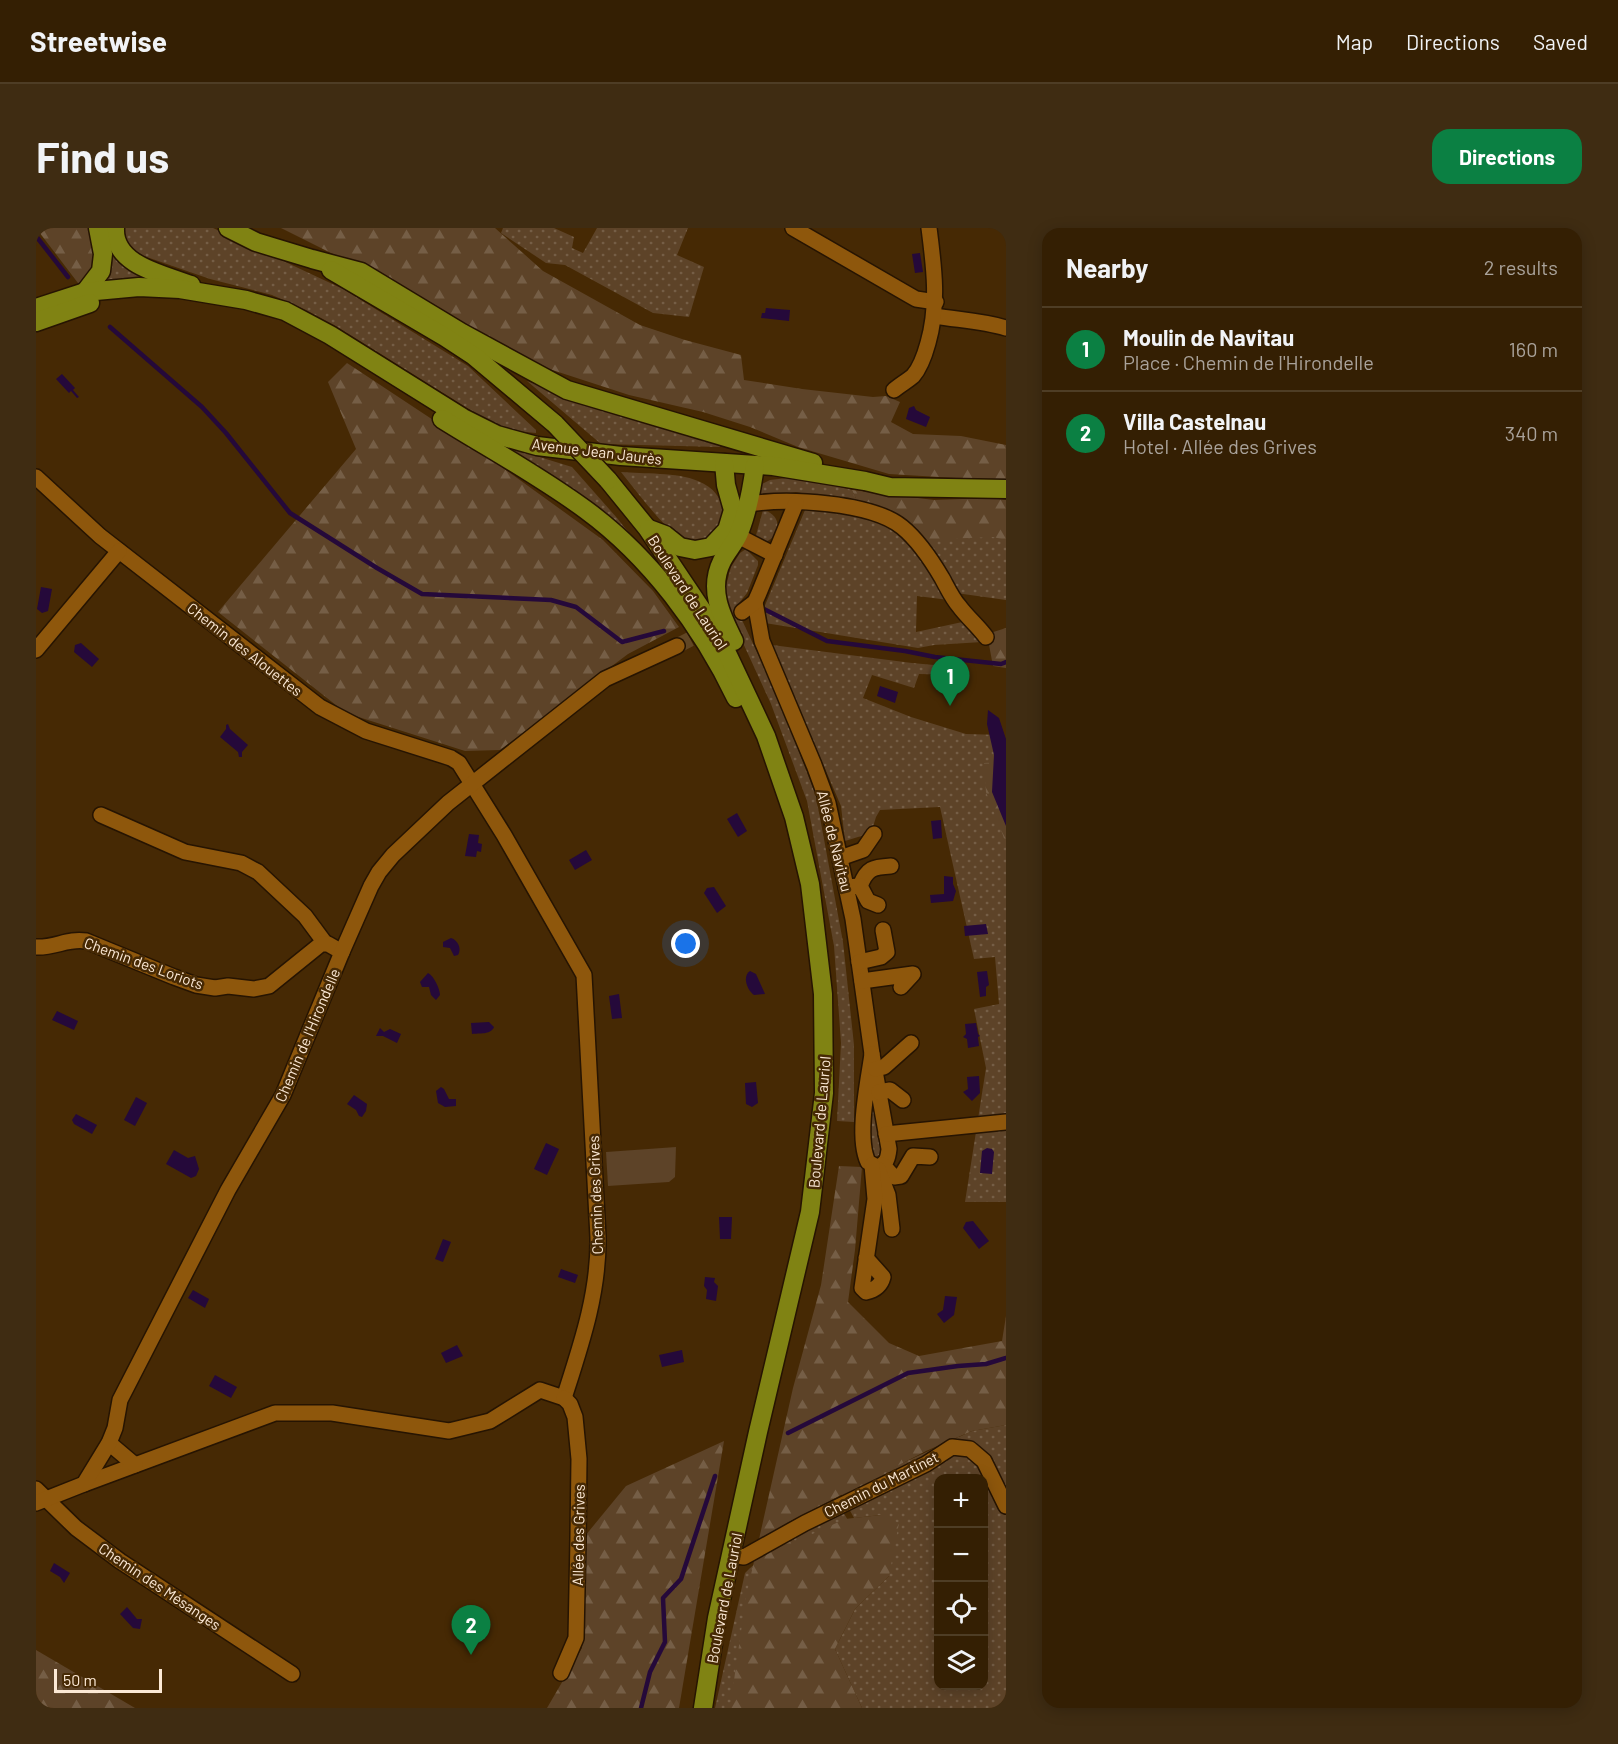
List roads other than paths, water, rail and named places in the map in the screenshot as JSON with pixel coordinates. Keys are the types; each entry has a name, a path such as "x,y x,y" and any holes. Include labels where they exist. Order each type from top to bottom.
{"main road":[{"path":"85,292 101,271 103,254 98,228"},
{"path":"115,228 114,238 126,258 223,297"},
{"path":"228,228 256,242 312,260 361,272 462,333 567,390 698,427 865,481"},
{"path":"253,228 312,260"},
{"name":"Boulevard de Lauriol","path":"312,260 464,350 555,424 608,480 647,528 718,634 766,736 794,817 810,884 820,971 824,1023 824,1093 821,1135 810,1212 758,1432 715,1629 703,1708"},
{"name":"Avenue Jean Jaurès","path":"36,308 85,292 149,288 180,289 246,300 285,311 330,335 463,418 497,435 537,446 621,456 755,465 865,481 890,487 1006,489"},
{"name":"Avenue Jean Jaurès","path":"36,322 88,303 139,297 223,297"},
{"path":"391,372 409,395 434,413 586,510 624,542 668,591 708,648 746,717 810,884"},
{"path":"724,463 726,485 741,507"},
{"path":"755,465 717,575 717,601 769,714 766,736"},
{"path":"647,528 665,535 680,547 695,550 711,547 732,533"}],"street":[{"path":"794,228 935,309 975,322 987,322 1006,328"},
{"path":"894,390 913,376 925,355 935,309 934,270 929,228"},
{"name":"Chemin des Alouettes","path":"36,477 119,550 320,707 366,731 451,758 459,764 472,783"},
{"path":"742,612 754,602 796,503"},
{"path":"741,507 822,503 875,514 902,527 939,574 958,605 986,637"},
{"path":"732,533 775,555"},
{"path":"36,650 119,550"},
{"name":"Allée de Navitau","path":"754,602 762,641 814,765 828,803 840,858 853,886 859,962 873,1062 889,1149 887,1159 878,1166 868,1162 865,1156 863,1134 873,1062"},
{"name":"Chemin de l'Hirondelle","path":"84,1484 109,1443 115,1428 120,1400 222,1201 283,1095 371,886 393,855 472,783 605,679 677,646"},
{"name":"Chemin des Grives","path":"472,783 584,975 598,1253 589,1320 564,1398"},
{"path":"101,815 185,852 241,863 258,872 305,916 324,943 342,952"},
{"path":"840,858 863,850 874,834"},
{"path":"878,905 868,901 853,886 867,872 877,867 891,866"},
{"path":"859,962 881,957 887,952 883,930"},
{"name":"Chemin des Loriots","path":"36,947 50,947 74,939 86,941 196,985 215,988 238,986 261,988 277,982 316,947 324,943"},
{"path":"862,981 913,974 901,987"},
{"path":"873,1062 884,1067 911,1043"},
{"path":"879,1092 890,1090 903,1100"},
{"path":"886,1134 1006,1122"},
{"path":"878,1166 894,1178 901,1176 913,1156 930,1156"},
{"path":"878,1166 888,1195 892,1229"},
{"path":"866,1258 878,1166"},
{"path":"40,1497 84,1484 275,1413 332,1413 449,1431 489,1421 540,1390 564,1398"},
{"name":"Allée des Grives","path":"561,1673 576,1638 579,1527 579,1459 575,1417 570,1404 564,1398"},
{"path":"109,1443 135,1465"},
{"name":"Chemin du Martinet","path":"732,1555 744,1557 805,1523 926,1464 952,1447 970,1449 984,1461 1006,1506"},
{"name":"Chemin des Mésanges","path":"40,1497 120,1561 292,1674"}],"waterway":[{"path":"36,236 68,277"},
{"path":"110,327 202,407 226,433 290,513 422,594 551,600 576,607 622,642 664,631"},
{"path":"760,607 827,641 935,657 1001,664 1006,662"},
{"path":"788,1433 908,1373 986,1364 1006,1358"},
{"path":"641,1708 650,1672 665,1642 663,1598 681,1579 715,1476"}],"tunnel":[{"path":"677,646 742,612"}],"place":[{"name":"Moulin de Navitau","path":"950,706"},
{"name":"Villa Castelnau","path":"471,1655"}]}
